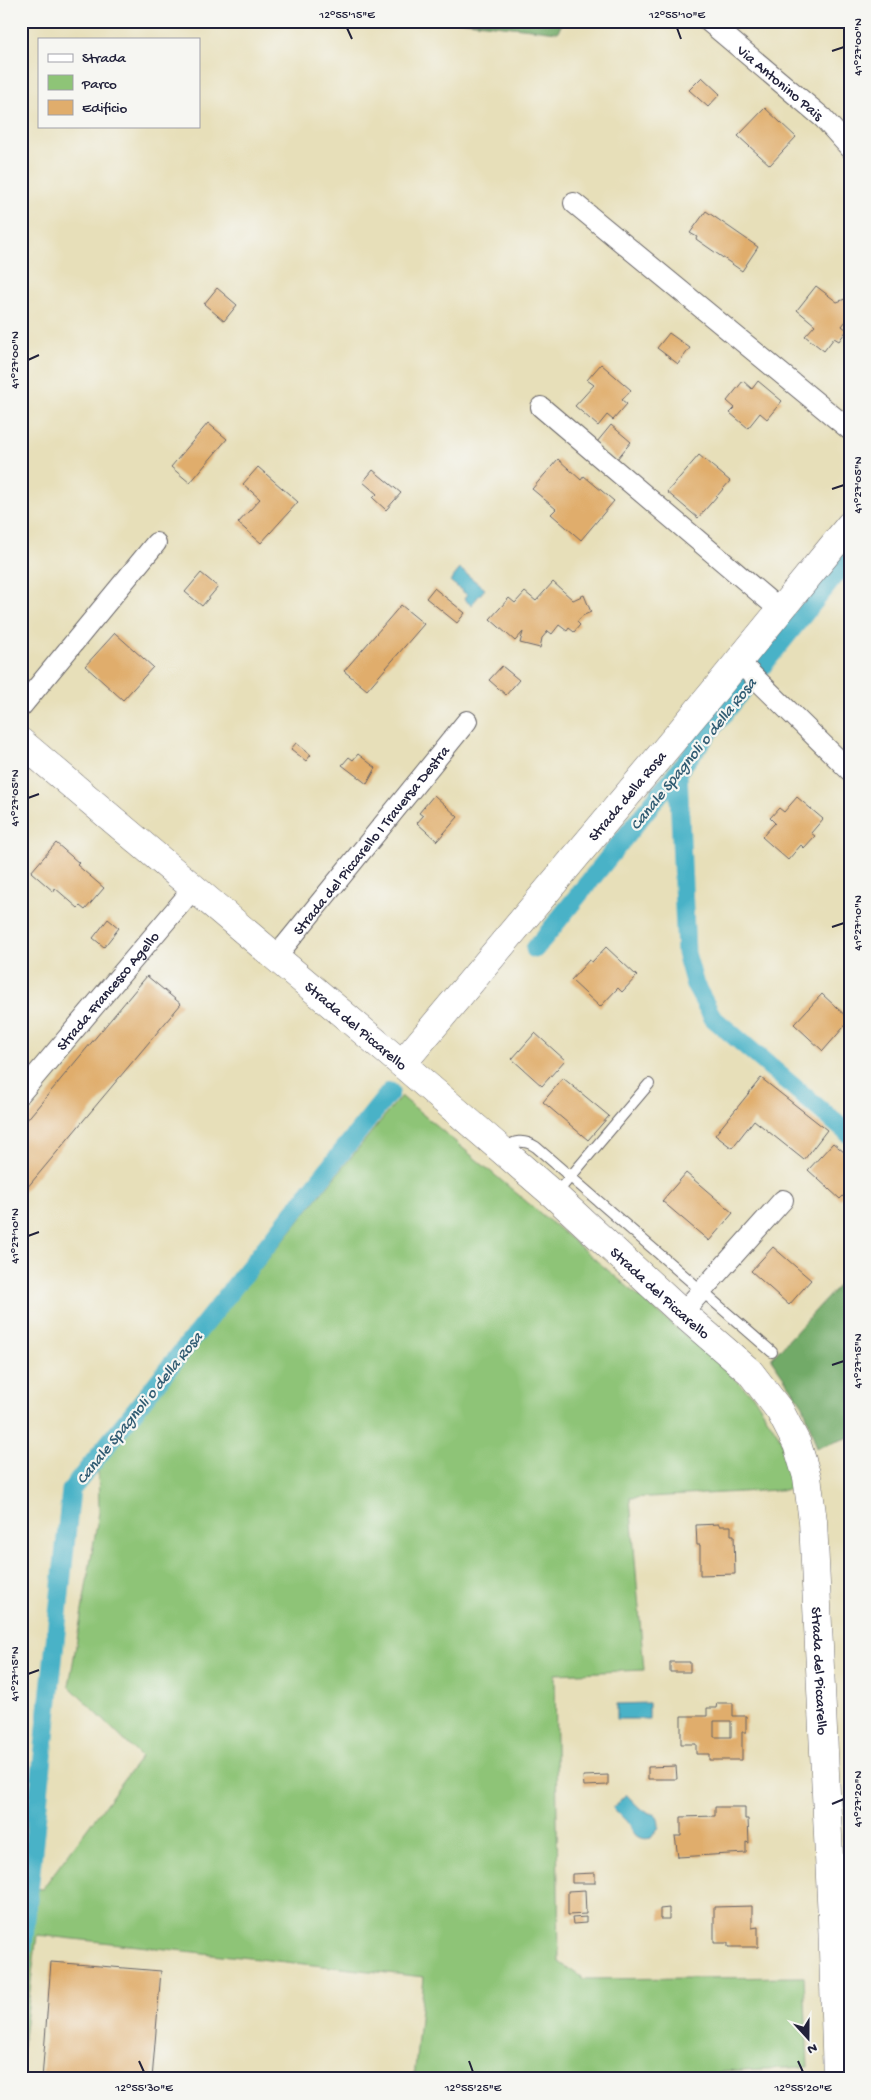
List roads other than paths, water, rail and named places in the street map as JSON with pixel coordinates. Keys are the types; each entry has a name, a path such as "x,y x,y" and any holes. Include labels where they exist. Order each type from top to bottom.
{"street":[{"name":"Via Antonino Pais","path":"708,21 823,118 850,148"},
{"path":"574,203 850,430"},
{"path":"541,407 780,610"},
{"name":"Strada della Rosa","path":"402,1064 739,662 850,524"},
{"path":"21,707 156,543"},
{"path":"739,662 850,771"},
{"name":"Strada del Piccarello I Traversa Destra","path":"275,958 467,720"},
{"name":"Strada del Piccarello","path":"21,742 402,1064 503,1152 563,1186 682,1312 746,1368 766,1390 793,1434 803,1458 813,1521 837,2079"},
{"name":"Strada Francesco Agello","path":"21,1092 194,889"},
{"path":"682,1312 783,1200"}],"lane":[{"path":"649,1084 563,1186 702,1290 772,1352"}],"water":[{"path":"460,569 485,589 471,605 464,599 467,595 450,581"},
{"path":"649,1703 649,1719 617,1719 617,1704"},
{"path":"626,1794 641,1809 656,1816 659,1827 651,1838 643,1839 637,1836 630,1824 613,1808"}],"waterway":[{"name":"Canale Spagnoli o della Rosa","path":"535,949 850,557"},
{"path":"678,771 686,953 695,985 713,1018 850,1135"},
{"name":"Canale Spagnoli o della Rosa","path":"21,1966 71,1490 390,1092"}]}
